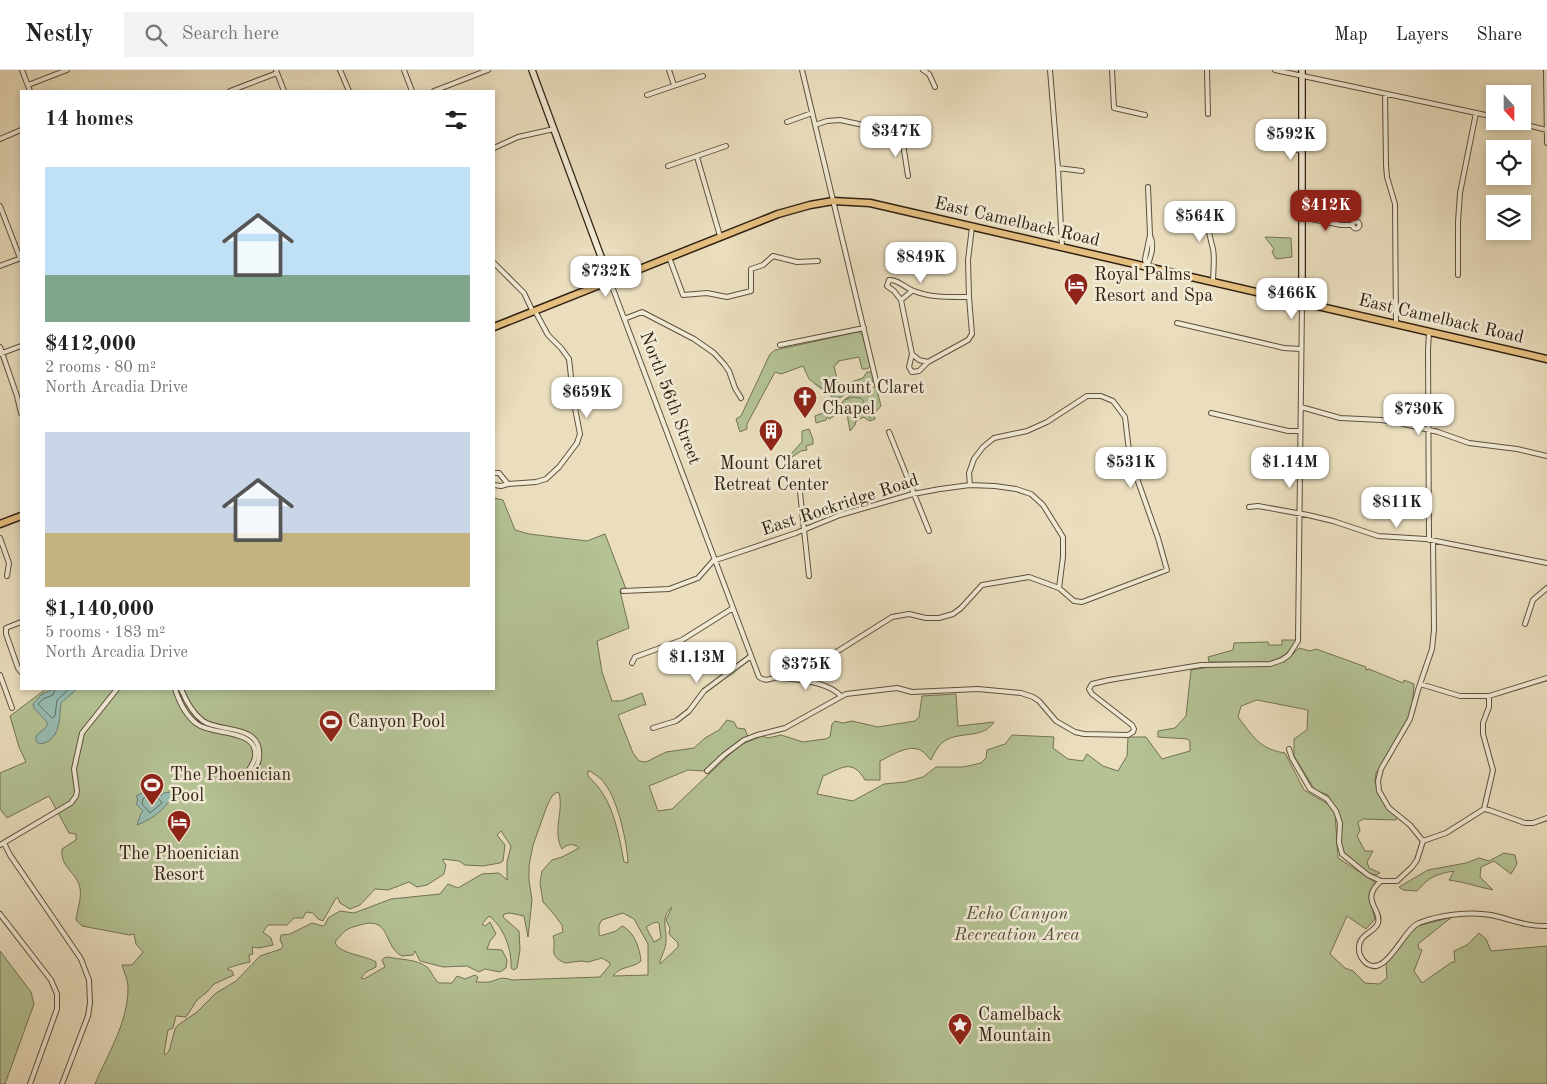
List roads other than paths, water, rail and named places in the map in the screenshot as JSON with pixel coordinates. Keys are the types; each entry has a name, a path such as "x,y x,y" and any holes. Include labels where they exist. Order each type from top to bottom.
{"main road":[{"name":"East Camelback Road","path":"495,327 785,211 810,204 833,201 870,203 1547,359"},
{"path":"1286,299 1294,295 1302,282"},
{"path":"0,524 20,516"}],"street":[{"path":"22,70 30,90"},
{"path":"28,86 67,70"},
{"path":"340,70 349,90"},
{"path":"404,70 412,90"},
{"path":"451,88 488,70"},
{"name":"North 56th Street","path":"531,70 751,656 761,679 767,680 777,677"},
{"path":"669,70 674,85"},
{"path":"802,70 877,385"},
{"path":"923,70 929,74 935,87"},
{"path":"1050,70 1062,248"},
{"path":"1112,70 1114,108 1145,114"},
{"path":"1207,70 1208,114"},
{"path":"1275,70 1302,73 1486,116"},
{"path":"1546,70 1547,143"},
{"path":"232,90 276,72 284,90"},
{"path":"707,771 744,740 785,728 841,696 852,693 897,688 912,692 978,689 1014,692 1033,697 1039,701 1056,721 1075,732 1128,735 1133,732 1132,725 1092,694 1089,689 1092,684 1201,665 1270,664 1282,660 1289,655 1298,641 1302,303 1302,73"},
{"path":"647,95 703,76"},
{"path":"1386,94 1386,165 1387,177 1395,204 1396,324"},
{"path":"787,122 812,113"},
{"path":"1458,275 1460,193 1476,113"},
{"path":"815,124 840,120 901,134 908,176"},
{"path":"1531,126 1547,130"},
{"path":"495,148 518,137 554,129"},
{"path":"0,139 20,130"},
{"path":"1268,143 1302,151"},
{"path":"668,166 726,146"},
{"path":"697,157 720,236"},
{"path":"1058,168 1082,171"},
{"path":"1146,268 1150,248 1148,188"},
{"path":"1209,205 1208,236 1213,249 1213,283"},
{"path":"0,206 20,258 0,266"},
{"path":"1301,217 1341,225 1352,225"},
{"path":"969,297 932,297 912,291 892,279 887,283 887,286 901,300 912,354 909,367 912,372 919,371 928,362 968,340 972,334 968,260 972,227"},
{"path":"669,258 682,294 707,293 722,297 751,291 751,270 763,265 773,256 797,262 818,261"},
{"path":"495,264 524,293 548,335 569,359 580,434 578,443 559,467 546,479 536,482 495,485"},
{"path":"901,300 912,291"},
{"path":"624,319 642,312 704,346 724,364 741,398"},
{"path":"1176,323 1284,348 1301,349"},
{"path":"780,345 864,328"},
{"path":"1423,841 1410,825 1389,808 1380,791 1378,782 1381,769 1410,719 1433,639 1428,429 1429,332"},
{"path":"1,354 20,346"},
{"path":"0,348 20,408"},
{"path":"912,354 919,360 928,362"},
{"path":"777,677 838,652 892,617 909,614 926,618 939,618 953,614 982,585 1029,577 1059,588 1074,601 1082,602 1167,570 1134,470 1129,451 1125,417 1113,401 1100,396 1087,396 1047,422 1027,431 994,438 983,446 974,459 970,473 970,485"},
{"path":"1301,408 1340,418 1380,420 1428,429 1469,443 1547,456"},
{"path":"1211,413 1300,431"},
{"path":"889,432 929,530"},
{"path":"495,473 499,473 508,484"},
{"name":"East Rockridge Road","path":"622,591 670,589 698,578 716,560 849,513 914,494 940,488 970,485 1016,489 1032,494 1043,505 1063,537 1063,557 1059,588"},
{"path":"800,492 809,576"},
{"path":"1249,507 1258,506 1300,513 1333,521 1378,536 1431,540 1547,563"},
{"path":"0,538 9,563 7,576"},
{"path":"1525,624 1533,600 1547,588"},
{"path":"632,663 635,657 682,640 733,608"},
{"path":"20,622 6,628 6,634 20,671"},
{"path":"653,728 676,720 689,711 704,691 751,656"},
{"path":"0,674 12,708"},
{"path":"777,677 821,685 836,690 841,696"},
{"path":"1420,684 1460,696 1489,696 1547,678"},
{"path":"62,1084 88,1016 90,1003 89,980 81,959 2,844 68,805 74,799 77,791 74,769 82,733 116,690"},
{"path":"175,690 182,705 198,725 209,731 244,737 248,741 254,750 255,758 246,776 252,772 259,760 259,753 258,747 251,736 238,730 204,723 190,708 181,690"},
{"path":"1484,810 1493,770 1483,734 1483,723 1489,706 1489,696"},
{"path":"1289,749 1292,758 1310,789 1327,799 1336,811 1340,823 1339,842 1342,854 1363,872 1381,882 1394,882 1400,879 1417,860 1423,841"},
{"path":"1423,841 1446,833 1484,810 1489,810 1525,823 1533,823 1547,818"},
{"path":"1381,882 1374,888 1371,900 1378,921 1377,926 1361,939 1359,944 1361,957 1366,963 1371,965 1387,960 1409,930 1419,922 1457,914 1479,914 1537,926 1547,926"},
{"path":"0,914 51,980 57,994 57,1009 30,1084"}],"water":[{"path":"51,690 76,690 61,703 58,728 55,734 51,739 39,744 36,741 36,736 47,726 47,722 34,708 33,704 41,695"},
{"name":"The Phoenician Pool","path":"148,786 150,789 155,787 158,789 161,796 164,793 176,791 160,812 137,825 143,811 136,804 138,800 136,796 142,793"}],"waterway":[{"path":"815,384 836,397 841,397"},
{"path":"845,400 853,397 861,398 871,419"}],"place":[{"name":"Royal Palms Resort and Spa","path":"1076,306"},
{"name":"Mount Claret Chapel","path":"805,419"},
{"name":"Mount Claret Retreat Center","path":"771,452"},
{"name":"Canyon Pool","path":"331,743"},
{"name":"The Phoenician Pool","path":"152,806"},
{"name":"The Phoenician Resort","path":"179,843"},
{"name":"Camelback Mountain","path":"960,1046"}],"park label":[{"name":"Echo Canyon Recreation Area","path":"1017,924"}]}
